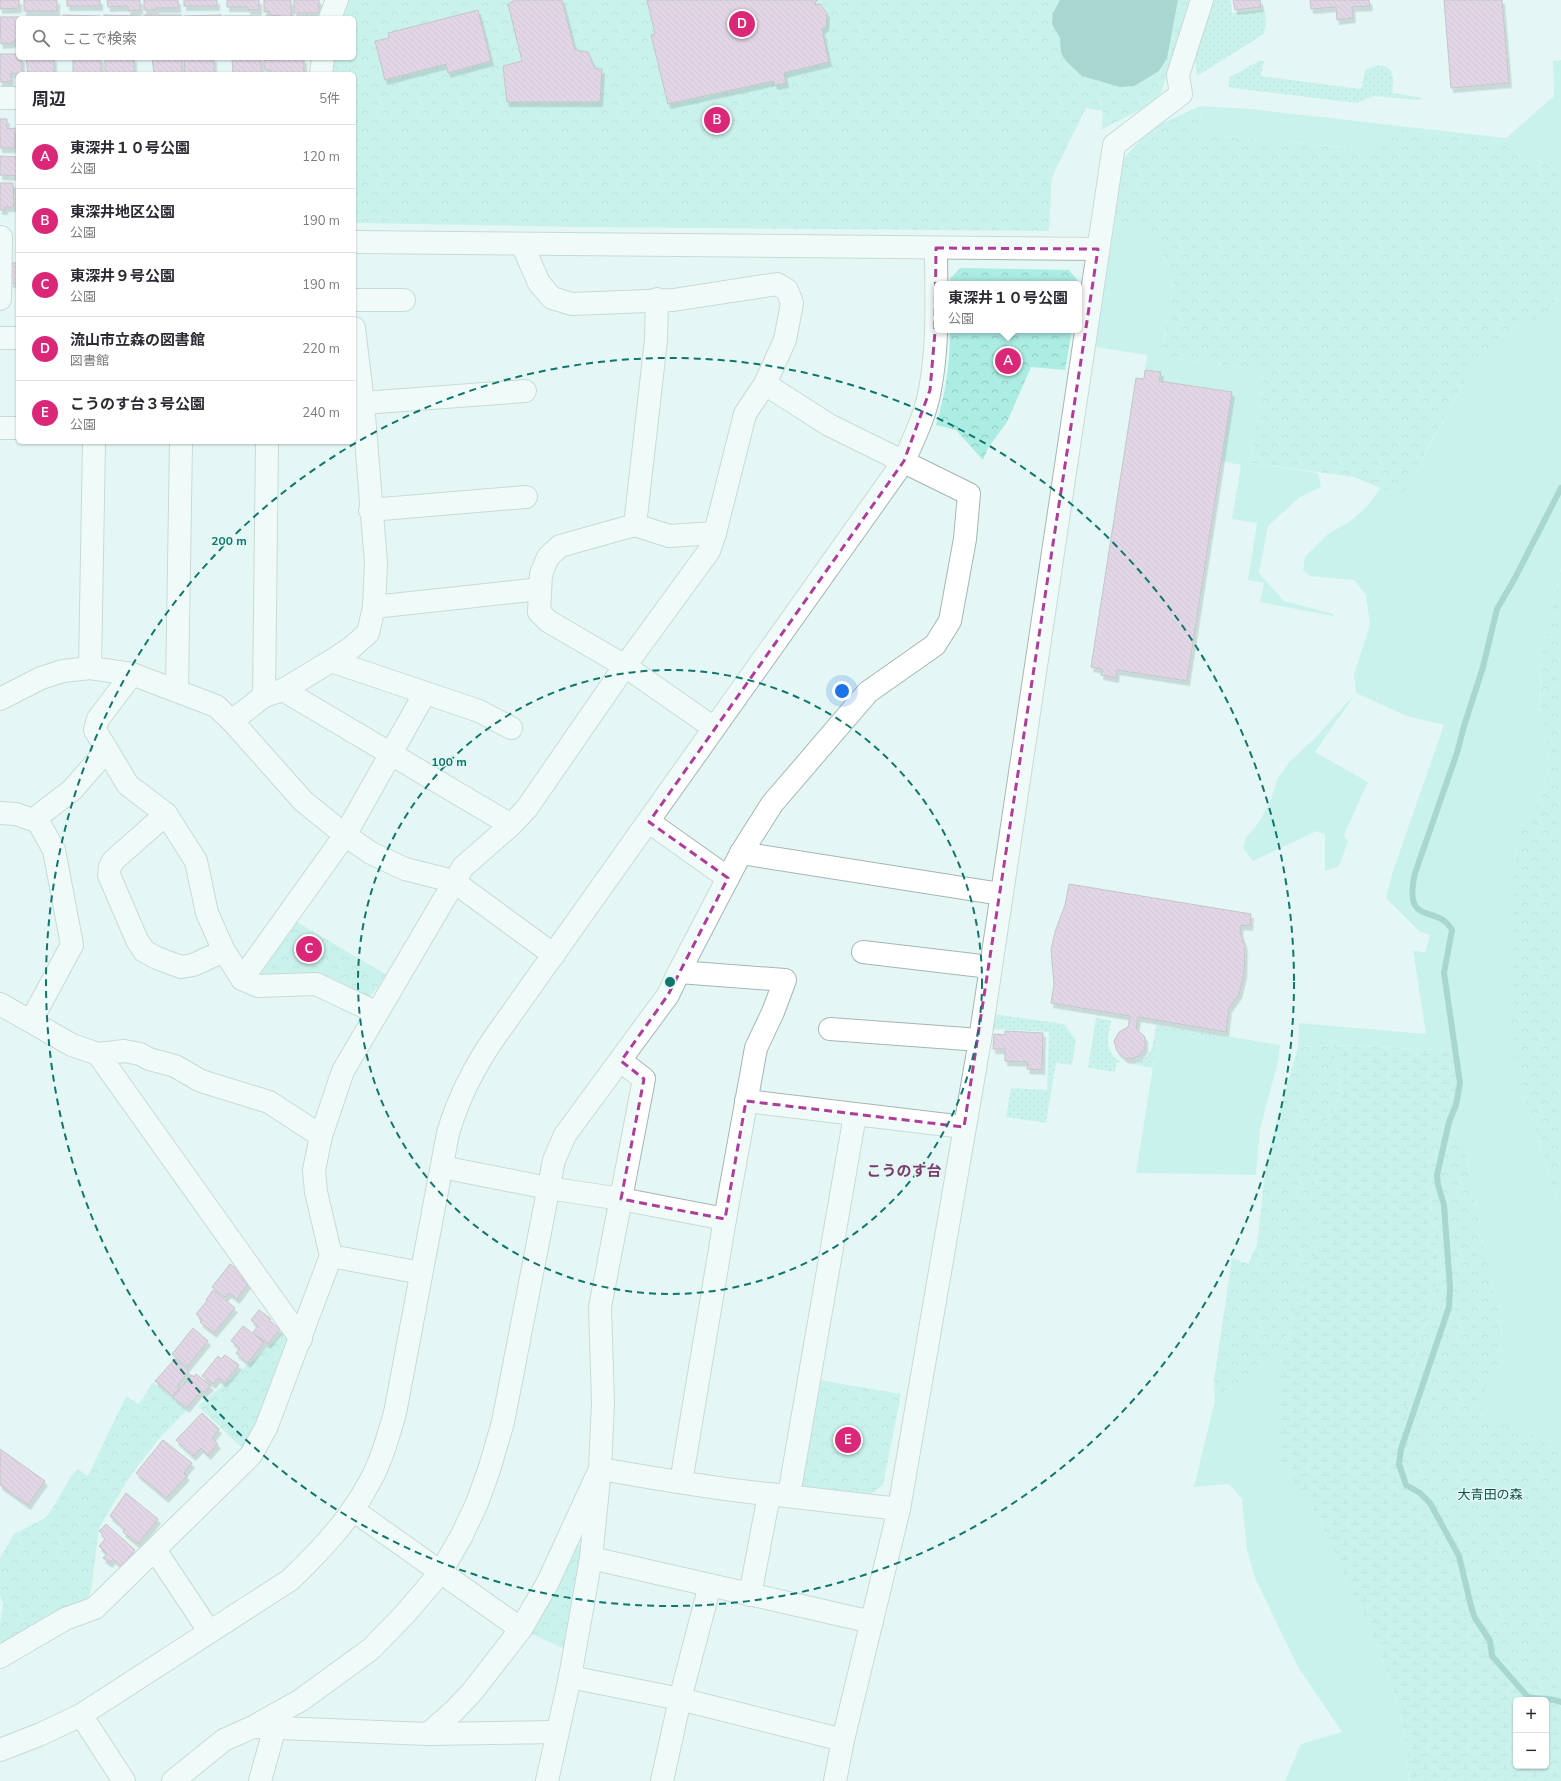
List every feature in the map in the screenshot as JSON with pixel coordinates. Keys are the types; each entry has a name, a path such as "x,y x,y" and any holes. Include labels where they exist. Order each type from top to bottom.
{"street":[{"path":"331,16 336,0"},
{"path":"835,1781 843,1740 899,1509 980,1040 1114,145 1181,94 1178,75 1202,0"},
{"path":"321,72 322,60"},
{"path":"0,98 16,98"},
{"path":"0,299 6,237"},
{"path":"356,242 1098,249"},
{"path":"0,1657 65,1619 95,1608 250,1455 266,1428 301,1339 331,1256 316,1192 314,1170 321,1136 343,1071 463,867 511,825 527,808 625,666 709,551 715,533 745,414 765,384 785,340 792,303 787,290 777,284 673,300 657,299 572,304 552,298 539,283 522,244"},
{"path":"936,248 936,281"},
{"path":"635,526 656,340 657,299"},
{"path":"356,300 404,300"},
{"path":"0,1750 41,1734 81,1715 290,1580 330,1540 353,1510 369,1484 384,1447 395,1413 448,1132 456,1106 479,1060 904,461 922,420 930,390 935,333"},
{"path":"0,338 16,338"},
{"path":"232,721 273,693 331,661 351,648 368,633 374,607 376,563 359,431 362,403 356,346"},
{"path":"173,1781 224,1740 252,1728 301,1700 371,1649 405,1614 441,1572 462,1535 477,1503 489,1470 501,1428 554,1160 566,1135 668,995 741,853 772,804 868,692 935,645 950,621 965,539 969,494 828,425 765,384"},
{"path":"362,403 525,391"},
{"path":"0,428 16,428"},
{"path":"90,668 94,444"},
{"path":"178,690 181,444"},
{"path":"267,444 273,693"},
{"path":"370,510 526,497"},
{"path":"714,728 625,666 548,622 539,612 541,574 548,557 560,546 635,526 669,536 715,533"},
{"path":"374,607 540,590"},
{"path":"331,661 479,711 511,728"},
{"path":"0,698 42,678 63,671 90,668 132,674 178,690 216,706 232,721 304,801 345,835 371,853 405,869 454,881 554,955"},
{"path":"132,674 98,719 95,730 128,785 166,814 196,861 207,913 224,951 242,979 258,986 316,984 377,1013"},
{"path":"273,693 392,753 511,825"},
{"path":"242,979 345,835 425,693"},
{"path":"0,813 16,814 33,820 72,790 107,750"},
{"path":"166,814 113,861 110,867 109,875 137,940 144,951 157,958 181,967 193,965 224,951"},
{"path":"30,1021 72,945 54,850 36,818"},
{"path":"649,822 728,878"},
{"path":"741,853 1001,894"},
{"path":"863,952 990,967"},
{"path":"679,972 785,980 774,1012 756,1048 725,1219 681,1482"},
{"path":"0,1004 72,1045 98,1054 124,1051 140,1054 149,1059 175,1066 201,1080 269,1102 321,1136"},
{"path":"830,1029 980,1040"},
{"path":"98,1054 301,1339"},
{"path":"547,1781 570,1677 591,1558 600,1469 603,1403 600,1307 644,1079 621,1061"},
{"path":"746,1101 964,1127"},
{"path":"750,1595 779,1495 855,1115"},
{"path":"442,1167 548,1188 621,1198 725,1219"},
{"path":"331,1256 421,1273"},
{"path":"600,1469 681,1482 899,1509"},
{"path":"428,1734 454,1711 472,1692 521,1629 548,1582 600,1469"},
{"path":"353,1510 521,1629"},
{"path":"155,1550 209,1631"},
{"path":"591,1558 872,1622"},
{"path":"662,1781 680,1699 710,1585"},
{"path":"570,1677 680,1699 843,1740"},
{"path":"81,1715 124,1781"},
{"path":"252,1728 275,1727 428,1734 557,1732"},
{"path":"260,1781 275,1727"}],"highlighted area":[{"path":"936,248 1098,249 964,1127 746,1101 725,1219 621,1199 644,1079 621,1061 668,995 728,878 649,822 904,461 930,390 935,332"}],"green space":[{"path":"347,0 1189,0 1162,91 1153,103 1101,130 1103,111 1086,108 1052,177 1049,231 574,227 358,223 356,222 356,72 331,72 332,60 356,60 356,16 343,16"},
{"path":"1211,0 1231,0 1232,13 1265,10 1266,24 1264,34 1197,76 1194,55"},
{"path":"346,60 350,60 354,72 344,72"},
{"path":"1561,60 1561,172 1497,141 1392,128 1387,141 1370,150 1202,134 1200,106 1250,109 1506,138 1554,96 1553,61"},
{"path":"1259,61 1264,61 1261,76 1361,89 1365,71 1381,65 1388,68 1391,72 1393,77 1393,93 1423,98 1419,100 1374,96 1356,103 1232,88 1228,86 1230,77"},
{"path":"1200,106 1202,134 1369,150 1387,141 1392,128 1497,141 1561,172 1561,286 1548,313 1525,324 1496,350 1478,358 1425,453 1414,478 1401,497 1354,477 1250,463 1264,371 1161,356 1174,277 1153,235 1115,220 1123,159 1152,128"},
{"path":"1115,220 1153,235 1174,277 1161,356 1264,371 1250,463 1318,473 1321,487 1300,497 1268,526 1259,573 1284,601 1334,614 1333,616 1260,602 1264,583 1248,580 1257,523 1232,519 1241,465 1221,461 1232,392 1159,381 1160,372 1145,370 1147,355 1095,347"},
{"path":"960,268 1069,270 1078,281 950,281 950,279"},
{"path":"1561,286 1561,568 1540,663 1541,715 1550,761 1544,794 1519,829 1514,869 1526,1101 1561,1213 1561,1456 1536,1435 1483,1417 1484,1389 1502,1360 1501,1318 1486,1257 1464,1141 1442,1124 1460,1104 1457,1051 1333,1045 1298,1047 1299,1023 1426,1034 1413,950 1425,953 1430,935 1420,932 1386,898 1393,871 1444,725 1407,716 1356,693 1354,674 1370,625 1366,595 1354,580 1310,576 1303,570 1305,557 1328,534 1352,520 1369,504 1380,488 1401,497 1414,478 1425,454 1478,358 1496,350 1525,324 1548,313"},
{"path":"950,333 1071,333 1065,370 1031,367 1007,422 988,448 983,460 956,430 936,425 947,378"},
{"path":"1561,568 1561,1213 1526,1101 1512,1034 1514,869 1519,829 1544,794 1550,761 1541,715 1540,662"},
{"path":"1356,693 1315,752 1368,782 1344,835 1348,842 1339,866 1325,871 1325,835 1317,831 1253,861 1243,848 1246,838 1259,822 1270,802 1278,778 1290,761 1314,739"},
{"path":"297,922 387,975 365,1003 256,976"},
{"path":"994,1014 1064,1024 1076,1040 1072,1065 1056,1063 1046,1123 1006,1117 1011,1088 1047,1090 1049,1032 991,1029"},
{"path":"1096,1018 1111,1020 1108,1039 1109,1049 1112,1054 1122,1063 1117,1062 1115,1072 1088,1068"},
{"path":"1156,1025 1226,1036 1216,1040 1159,1030 1153,1068 1132,1064 1145,1058 1151,1050"},
{"path":"1159,1030 1216,1040 1226,1036 1280,1045 1278,1062 1260,1129 1256,1175 1136,1173"},
{"path":"1333,1045 1342,1084 1337,1107 1314,1139 1312,1158 1319,1213 1317,1247 1297,1299 1290,1332 1253,1377 1234,1385 1215,1400 1214,1380 1232,1258 1248,1264 1257,1245 1265,1172 1273,1135 1298,1047"},
{"path":"1333,1045 1457,1051 1460,1104 1442,1124 1428,1127 1428,1177 1439,1274 1406,1389 1406,1468 1414,1502 1441,1554 1494,1634 1499,1657 1522,1686 1542,1697 1513,1697 1513,1769 1549,1769 1549,1701 1561,1707 1561,1781 1409,1781 1405,1735 1394,1691 1366,1618 1347,1583 1319,1518 1279,1459 1280,1364 1290,1332 1297,1299 1317,1247 1319,1213 1312,1158 1314,1139 1337,1107 1342,1084"},
{"name":"大青田の森","path":"1442,1124 1464,1141 1486,1257 1501,1318 1502,1360 1485,1389 1483,1417 1536,1435 1561,1456 1561,1707 1549,1701 1549,1697 1542,1697 1522,1686 1499,1657 1494,1634 1441,1554 1414,1502 1406,1468 1406,1389 1439,1274 1428,1177 1428,1126"},
{"path":"284,1331 290,1340 266,1409 243,1449 198,1406 259,1355"},
{"path":"1290,1332 1280,1364 1300,1489 1319,1518 1347,1583 1366,1618 1394,1691 1405,1735 1409,1781 1285,1781 1301,1744 1342,1732 1298,1667 1255,1578 1247,1550 1242,1499 1229,1484 1194,1487 1215,1400 1234,1385 1253,1377"},
{"path":"814,1379 901,1394 883,1485 866,1498 796,1489"},
{"path":"153,1382 187,1410 158,1440 129,1478 99,1528 91,1591 85,1605 0,1648 0,1623 3,1605 0,1595 0,1558 14,1534 47,1517 72,1475 78,1469 88,1476 126,1396 139,1404"},
{"path":"571,1542 588,1548 570,1651 525,1631"}],"shaded area":[{"path":"1060,0 1178,0 1167,58 1159,71 1134,86 1120,87 1082,76 1066,61 1061,53 1060,38 1052,24 1053,13"}],"building":[{"path":"0,0 19,0 19,8 0,9"},
{"path":"24,0 57,0 57,11 24,11"},
{"path":"67,0 100,0 100,6 67,6"},
{"path":"107,0 140,0 140,10 128,11 128,6 108,7"},
{"path":"144,0 178,0 178,8 156,8 156,10 144,10"},
{"path":"184,0 217,0 217,6 184,6"},
{"path":"227,0 259,0 259,10 248,10 248,7 227,7"},
{"path":"264,0 291,0 291,16 269,15 269,11 264,12"},
{"path":"294,0 319,0 319,13 294,13"},
{"path":"515,0 562,0 575,50 588,52 595,69 602,69 600,102 507,102 503,66 522,61 508,4"},
{"path":"647,0 818,0 815,2 816,5 820,4 827,13 826,27 822,29 829,62 784,73 786,83 775,85 774,81 668,104 651,35 655,34"},
{"path":"1233,0 1260,0 1261,7 1235,10"},
{"path":"1310,0 1369,0 1370,6 1352,7 1353,18 1337,20 1336,7 1311,9"},
{"path":"1444,0 1502,0 1509,83 1451,88"},
{"path":"478,10 491,61 448,73 446,64 385,80 375,41 389,38 388,33"},
{"path":"63,15 100,16 63,16"},
{"path":"104,15 141,16 104,16"},
{"path":"144,15 181,15 181,16"},
{"path":"221,15 221,16 184,16"},
{"path":"0,17 16,17 16,41 13,41 13,43 1,44"},
{"path":"0,54 16,54 16,60 22,60 22,72 11,73 11,82 0,82"},
{"path":"26,60 54,60 54,72 28,72"},
{"path":"73,60 101,60 101,72 73,72"},
{"path":"105,60 134,60 134,72 105,72"},
{"path":"152,60 182,60 182,72 154,72"},
{"path":"184,60 214,60 214,72 185,72"},
{"path":"232,60 261,60 261,72 233,72"},
{"path":"264,60 304,60 304,72 271,72 271,70 264,70"},
{"path":"0,119 7,119 7,129 15,128 15,148 0,148"},
{"path":"0,156 16,157 16,176 0,175"},
{"path":"0,183 13,183 14,207 5,207 5,210 0,210"},
{"path":"12,263 16,263 16,283 11,283"},
{"path":"1145,370 1161,372 1159,381 1232,392 1187,681 1117,670 1116,678 1101,675 1102,669 1091,667 1136,378 1144,379"},
{"path":"1069,884 1251,914 1250,926 1241,925 1240,932 1245,946 1244,974 1239,994 1229,1008 1226,1032 1138,1017 1136,1029 1145,1037 1145,1048 1139,1056 1130,1059 1125,1058 1117,1051 1114,1041 1119,1032 1128,1027 1130,1016 1051,1003 1054,984 1051,950 1055,932 1065,905"},
{"path":"1005,1031 1043,1033 1042,1070 1027,1069 1028,1062 1005,1061 1005,1049 993,1049 994,1034 1005,1035"},
{"path":"230,1264 239,1271 237,1272 248,1284 237,1299 229,1293 225,1297 212,1287"},
{"path":"213,1290 235,1308 214,1333 200,1322 202,1320 196,1314 207,1301 206,1300"},
{"path":"259,1310 271,1319 269,1321 280,1329 268,1344 253,1332 258,1326 251,1320"},
{"path":"243,1326 264,1342 248,1363 236,1353 240,1348 231,1341"},
{"path":"193,1328 208,1341 187,1367 172,1354"},
{"path":"225,1355 239,1365 224,1383 218,1378 213,1384 202,1376 218,1356 221,1359"},
{"path":"175,1359 189,1371 177,1386 180,1388 173,1396 155,1381"},
{"path":"196,1374 211,1386 202,1394 200,1392 187,1408 173,1397 192,1375 194,1377"},
{"path":"202,1413 219,1429 212,1438 218,1444 208,1455 201,1448 193,1456 176,1440"},
{"path":"163,1440 192,1463 184,1473 187,1476 166,1498 136,1473"},
{"path":"0,1449 45,1481 28,1505 0,1485"},
{"path":"126,1493 158,1519 138,1544 123,1532 125,1529 110,1516"},
{"path":"106,1524 135,1550 121,1566 113,1559 110,1563 103,1558 107,1554 99,1546 105,1539 99,1531"}],"waterway":[{"path":"1561,488 1515,578 1497,609 1483,667 1457,753 1415,873 1412,890 1413,902 1417,908 1423,912 1438,917 1452,930 1444,973 1460,1083 1456,1105 1449,1122 1437,1175 1438,1185 1444,1205 1450,1287 1449,1307 1401,1449 1399,1464 1406,1485 1420,1493 1430,1503 1459,1556 1472,1610 1475,1618 1490,1641 1492,1656 1528,1697 1557,1700 1561,1702"}],"place":[{"name":"流山市立森の図書館","path":"742,24"},
{"name":"東深井地区公園","path":"717,120"},
{"name":"東深井１０号公園","path":"1008,361"},
{"name":"東深井９号公園","path":"309,949"},
{"name":"こうのす台３号公園","path":"848,1440"}],"district":[{"name":"こうのす台","path":"904,1171"}]}
